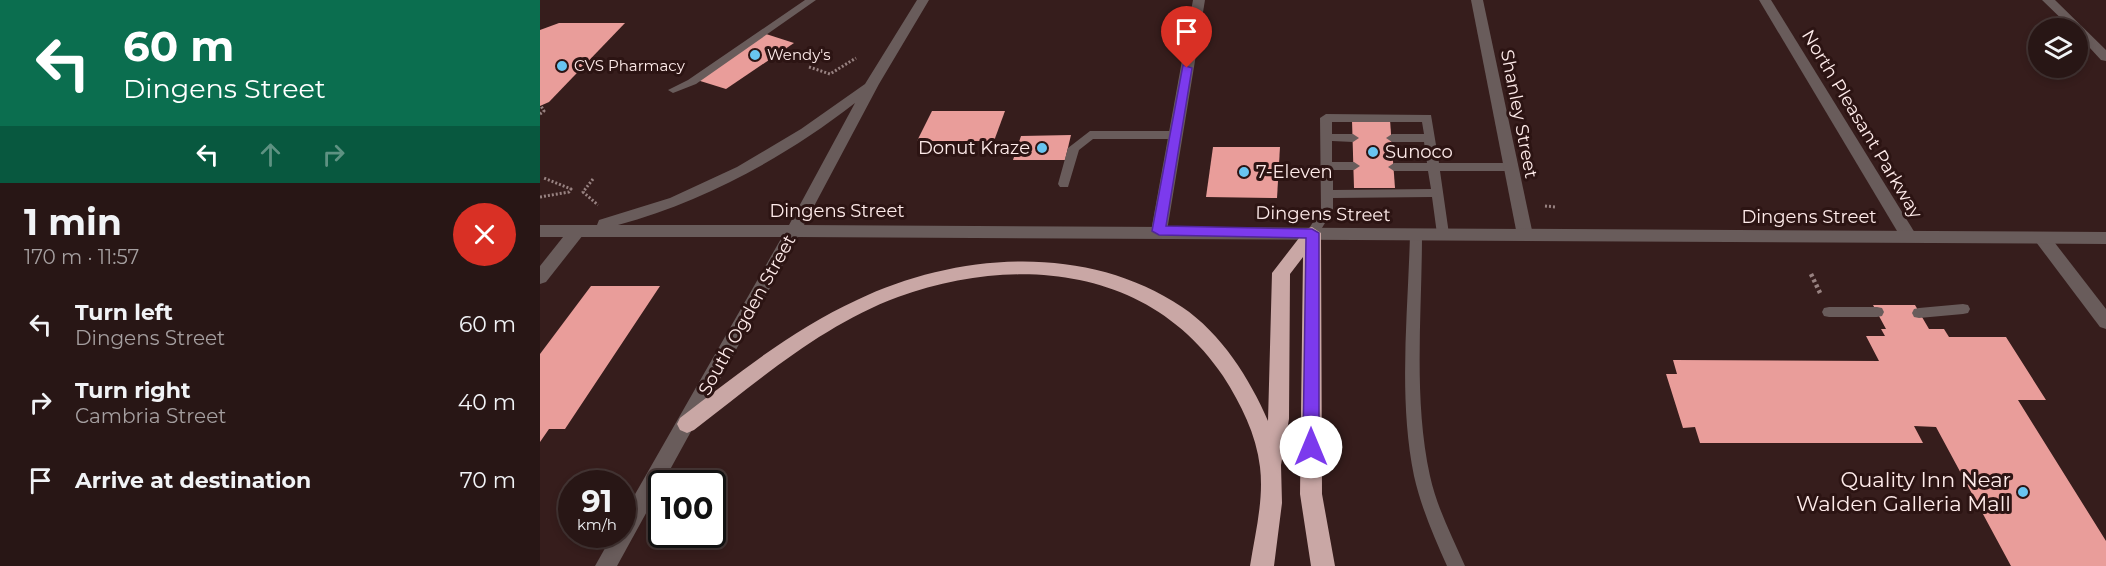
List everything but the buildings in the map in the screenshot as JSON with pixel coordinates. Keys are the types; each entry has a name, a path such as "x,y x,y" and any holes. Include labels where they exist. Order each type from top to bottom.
{"highway":[{"path":"1262,566 1279,419 1281,273 1312,233"},
{"path":"1312,233 1311,495 1323,566"},
{"path":"687,424 793,344 842,315 891,292 941,277 973,271 1035,266 1065,269 1109,278 1141,291 1203,332 1232,369 1258,419 1272,468"}],"street":[{"name":"South Ogden Street","path":"606,566 687,424 872,84 923,0"},
{"path":"1159,231 1199,0"},
{"name":"Shanley Street","path":"1478,0 1525,235"},
{"name":"North Pleasant Parkway","path":"1765,0 1909,237"},
{"path":"2048,0 2066,18"},
{"path":"2088,40 2106,57"},
{"path":"540,278 577,231 672,204 760,162 818,126 872,84"},
{"name":"Dingens Street","path":"540,231 1159,231 2106,238"},
{"path":"2042,238 2106,322"}],"lane":[{"path":"673,90 692,82 811,0"},
{"path":"1312,233 1327,210 1326,118 1427,118 1443,234"},
{"path":"1064,184 1074,148 1090,135 1175,135"},
{"path":"1326,137 1353,138"},
{"path":"1392,138 1430,138"},
{"path":"1327,166 1354,166"},
{"path":"1394,166 1511,167"},
{"path":"1327,194 1438,194"},
{"path":"1416,234 1415,421 1420,464 1434,516 1456,566"},
{"path":"1919,313 1963,309"},
{"path":"1829,312 1877,312"}],"path":[{"path":"809,67 830,75 856,58"},
{"path":"540,114 544,111 541,106"},
{"path":"540,197 568,192 571,189 544,178"},
{"path":"593,179 583,192 600,207"},
{"path":"1545,206 1556,207"},
{"path":"1811,274 1821,296"}],"place":[{"name":"Wendy's","path":"755,55"},
{"name":"CVS Pharmacy","path":"562,66"},
{"name":"Donut Kraze","path":"1042,148"},
{"name":"Sunoco","path":"1373,152"},
{"name":"7-Eleven","path":"1244,172"},
{"name":"Quality Inn Near Walden Galleria Mall","path":"2023,492"}],"route":[{"path":"1187,68 1159,231 1312,233 1311,447"}]}
